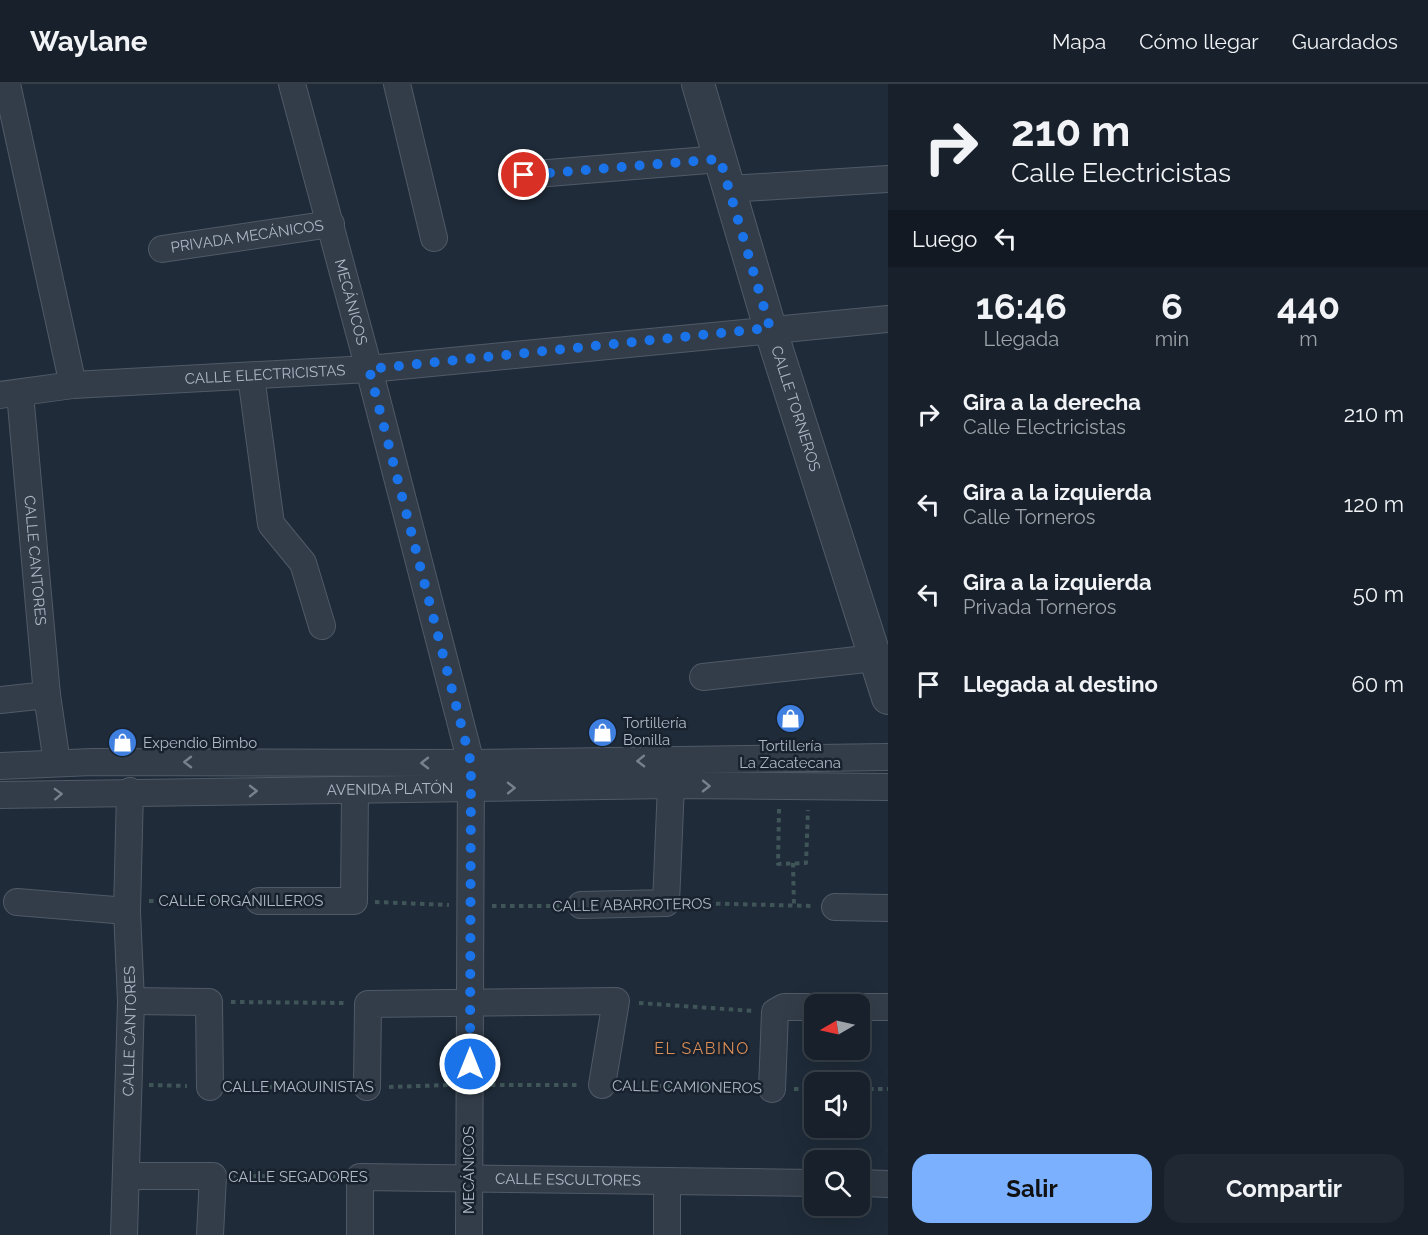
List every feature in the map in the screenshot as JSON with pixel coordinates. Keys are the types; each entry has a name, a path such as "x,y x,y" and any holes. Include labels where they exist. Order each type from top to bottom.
{"street":[{"path":"7,84 73,385"},
{"name":"MECÁNICOS","path":"292,84 331,224 471,763 469,1235"},
{"path":"398,84 434,238"},
{"name":"CALLE TORNEROS","path":"698,84 770,328 888,698"},
{"path":"524,175 720,159"},
{"path":"729,189 888,179"},
{"name":"PRIVADA MECÁNICOS","path":"162,249 331,224"},
{"name":"CALLE ELECTRICISTAS","path":"10,394 73,385 369,369 770,328 888,319"},
{"path":"250,376 272,524 303,563 322,626"},
{"name":"CALLE CANTORES","path":"10,394 57,763"},
{"path":"703,677 875,658"},
{"path":"0,700 47,695"},
{"name":"AVENIDA PLATÓN","path":"0,766 57,763 471,763 888,757"},
{"path":"666,903 671,785"},
{"name":"AVENIDA PLATÓN","path":"0,795 130,791 355,792 671,785 888,787"},
{"name":"CALLE CANTORES","path":"124,1235 131,1001 127,906 130,791"},
{"path":"354,901 355,792"},
{"name":"CALLE ORGANILLEROS","path":"260,901 354,901"},
{"path":"17,902 127,906"},
{"name":"CALLE ABARROTEROS","path":"581,905 666,903"},
{"path":"835,907 888,908"},
{"path":"131,1001 209,1002 210,1087"},
{"path":"367,1088 368,1004 616,1001"},
{"name":"CALLE CAMIONEROS","path":"602,1085 616,1001"},
{"path":"776,1012 784,1007 804,1007"},
{"path":"870,1007 888,1007"},
{"name":"CALLE CAMIONEROS","path":"772,1089 776,1012"},
{"name":"CALLE SEGADORES","path":"127,1176 213,1176"},
{"path":"210,1235 213,1176"},
{"path":"360,1177 360,1235"},
{"name":"CALLE SEGADORES","path":"360,1177 469,1179"},
{"name":"CALLE ESCULTORES","path":"469,1179 804,1183"},
{"path":"667,1182 668,1235"},
{"path":"870,1184 888,1184"}],"path":[{"path":"779,787 778,864 806,863 809,787"},
{"path":"793,863 794,906"},
{"name":"CALLE ORGANILLEROS","path":"127,906 260,901"},
{"path":"354,901 471,906"},
{"name":"CALLE ABARROTEROS","path":"666,903 835,907"},
{"name":"CALLE ABARROTEROS","path":"471,906 581,905"},
{"path":"616,1001 776,1012"},
{"path":"209,1002 368,1004"},
{"name":"CALLE MAQUINISTAS","path":"127,1085 367,1088 470,1085"},
{"name":"CALLE CAMIONEROS","path":"470,1085 804,1089"},
{"path":"870,1089 888,1089"},
{"name":"CALLE SEGADORES","path":"213,1176 360,1177"}],"place":[{"name":"Tortillería La Zacatecana","path":"790,719"},
{"name":"Tortillería Bonilla","path":"602,732"},
{"name":"Expendio Bimbo","path":"122,743"}],"district":[{"name":"EL SABINO","path":"702,1048"}],"route":[{"path":"470,1064 471,763 369,369 770,328 720,159 524,175"}]}
